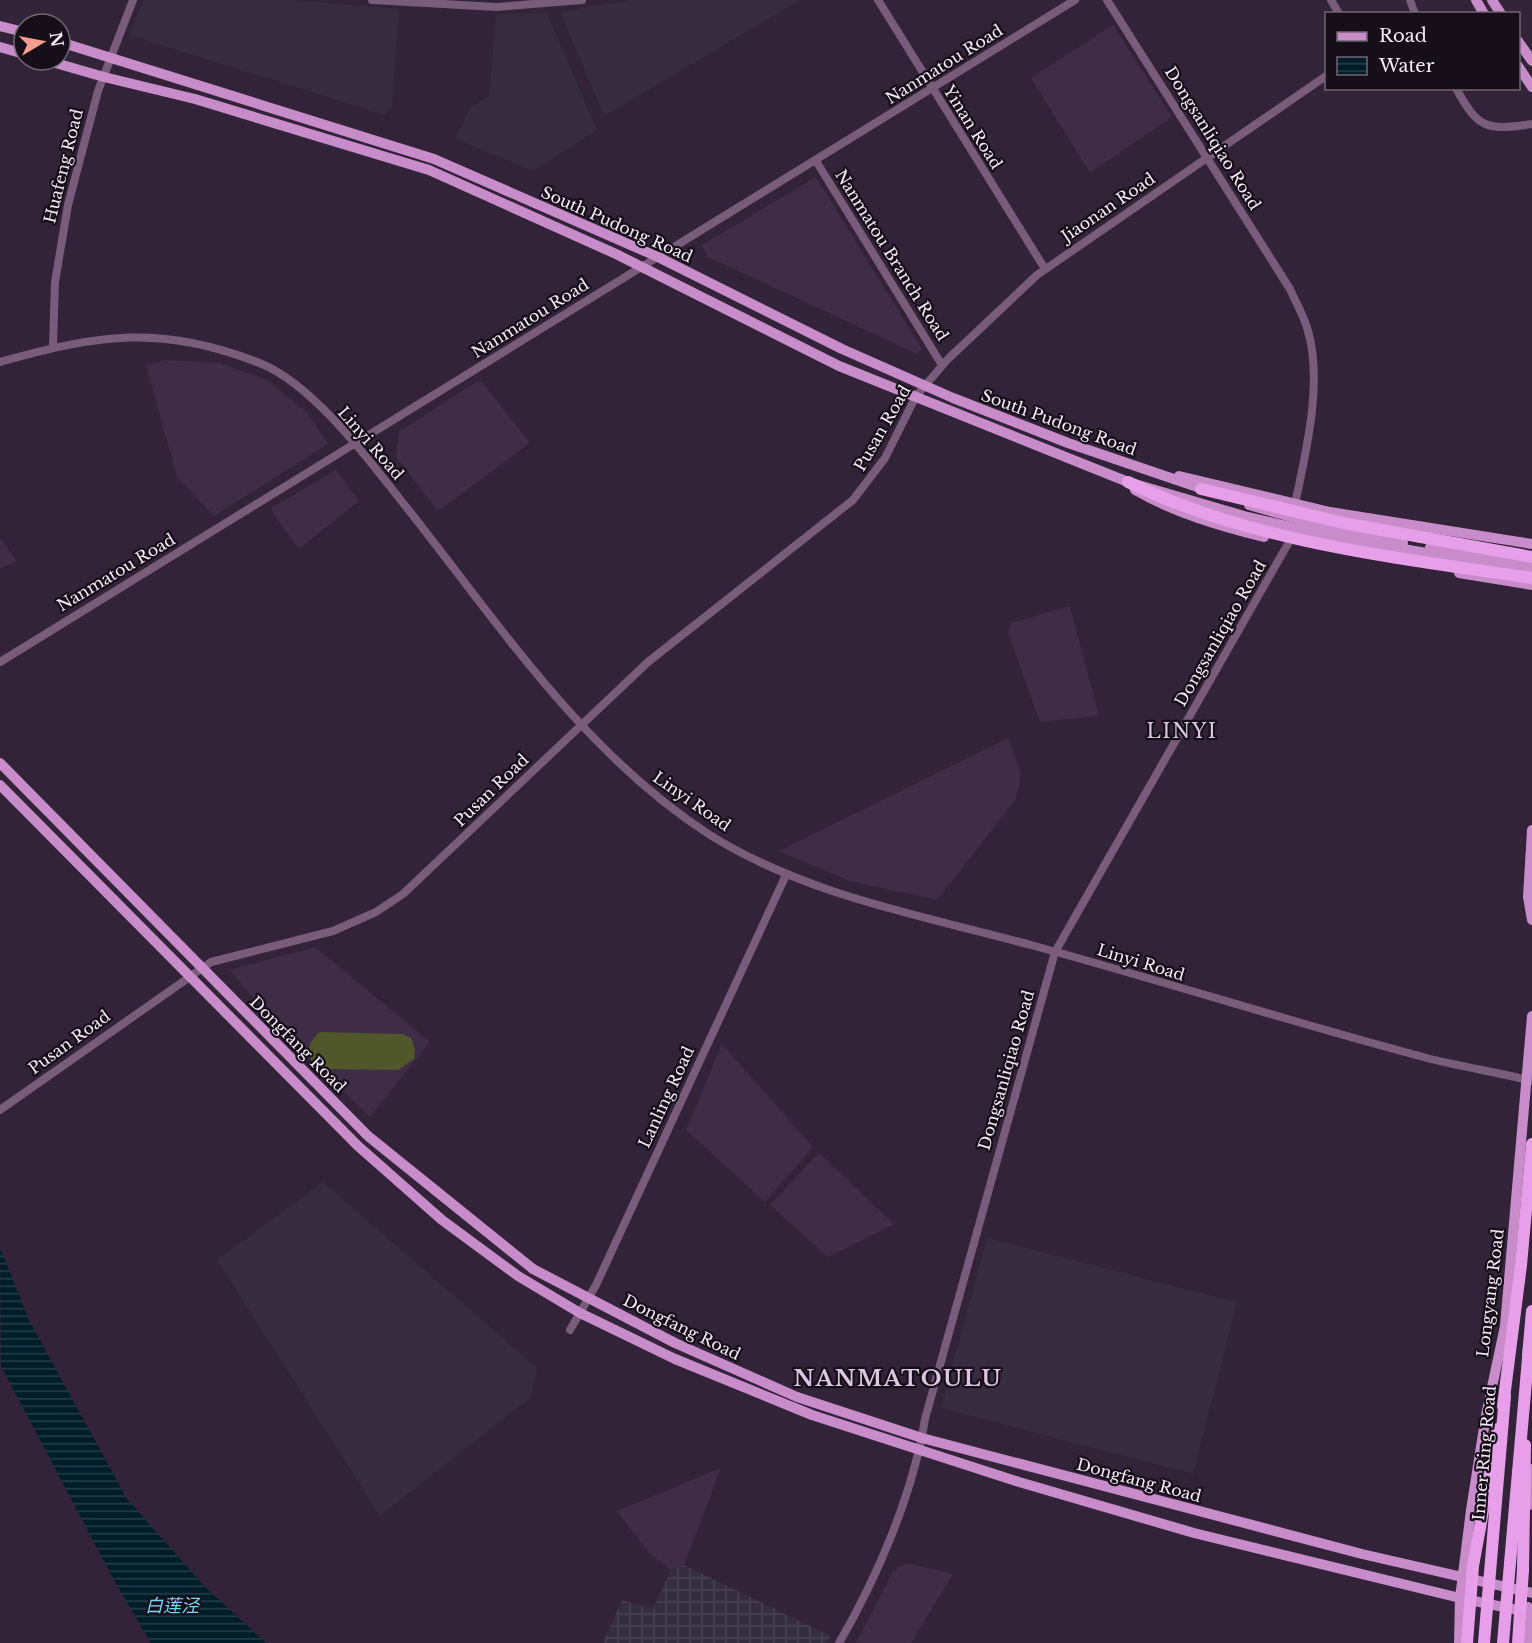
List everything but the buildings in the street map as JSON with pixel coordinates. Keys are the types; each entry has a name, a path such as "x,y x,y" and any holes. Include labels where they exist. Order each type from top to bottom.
{"highway":[{"path":"1128,482 1167,501 1208,516 1272,532 1407,558 1532,578"},
{"path":"1201,489 1343,523 1532,557"},
{"name":"Inner Ring Road","path":"1484,1643 1505,1396 1521,1265 1532,1144"},
{"path":"1505,1643 1532,1311"},
{"path":"1518,1643 1524,1570 1529,1347"},
{"path":"1467,1643 1478,1530 1505,1396"}],"main road":[{"path":"1520,44 1532,61"},
{"name":"South Pudong Road","path":"72,45 434,159 658,257 842,349 1068,443 1272,513 1330,528 1532,563"},
{"name":"South Pudong Road","path":"72,68 195,99 429,170 616,254 839,366 1096,467 1128,482 1244,516 1321,535 1532,571"},
{"path":"1520,69 1532,87"},
{"name":"South Pudong Road","path":"1096,467 1150,499 1205,520 1289,542 1532,585"},
{"name":"South Pudong Road","path":"1148,470 1206,481 1330,512 1532,544"},
{"name":"Dongfang Road","path":"0,763 368,1136 533,1269 675,1343 797,1396 1019,1482 1194,1533 1460,1598 1531,1612"},
{"name":"Dongfang Road","path":"0,785 191,975 358,1146 442,1221 518,1276 580,1313 675,1359 801,1411 1463,1579 1527,1592"},
{"path":"1532,830 1528,897 1532,920"},
{"name":"Longyang Road","path":"1459,1643 1460,1598 1481,1444 1505,1326 1529,1080 1532,1016"},
{"path":"1528,1643 1531,1612 1527,1592 1532,1469"},
{"path":"1505,1643 1513,1607 1527,1592"}],"street":[{"name":"Huafeng Road","path":"53,346 59,243 98,91 133,0"},
{"path":"372,0 497,7 582,0"},
{"name":"Yinan Road","path":"878,0 1045,269"},
{"name":"Nanmatou Road","path":"0,662 1075,0"},
{"name":"Dongsanliqiao Road","path":"1107,0 1290,289 1308,332 1314,373 1313,396 1295,504"},
{"name":"Jiaonan Road","path":"925,385 942,365 1045,269 1325,77"},
{"path":"1457,90 1472,116 1484,126 1506,128 1532,124"},
{"name":"Nanmatou Branch Road","path":"816,161 942,365"},
{"name":"Linyi Road","path":"0,362 53,346 126,336 181,339 261,364 304,392 354,443 580,724 625,770 670,807 726,844 786,875 848,898 1055,952 1432,1060 1529,1080"},
{"name":"Pusan Road","path":"0,1110 211,962 333,931 390,903 430,871 580,724 657,655 853,500 885,458 916,396 925,385"},
{"name":"Dongsanliqiao Road","path":"839,1643 885,1553 921,1443 925,1419 1055,952 1289,542"},
{"name":"Lanling Road","path":"570,1330 596,1285 786,875"}],"shaded area":[{"path":"144,0 295,0 399,9 392,107 385,115 129,35"},
{"path":"630,0 800,0 604,116 560,12"},
{"path":"547,13 597,130 533,171 456,139 469,109 489,96 496,14"},
{"path":"1113,25 1172,117 1090,173 1031,78"},
{"path":"816,177 922,349 917,354 708,257 702,245"},
{"path":"166,360 220,363 267,380 307,412 328,444 214,516 177,477 146,365"},
{"path":"476,382 482,382 530,443 438,511 396,457 399,432"},
{"path":"336,470 359,501 299,549 270,509"},
{"path":"0,538 17,561 0,569"},
{"path":"1070,606 1099,716 1040,722 1008,633 1011,623"},
{"path":"1008,738 1021,773 1016,799 937,900 850,881 779,851"},
{"path":"315,947 430,1042 370,1117 292,1042 229,970"},
{"path":"722,1044 813,1147 765,1202 686,1130"},
{"path":"819,1153 894,1224 828,1257 770,1205"},
{"path":"323,1182 537,1368 531,1397 380,1516 217,1260"},
{"path":"987,1238 1237,1302 1193,1474 941,1408"},
{"path":"721,1468 684,1565 671,1570 649,1553 617,1511"},
{"path":"907,1563 953,1574 911,1643 856,1643 893,1571"},
{"path":"684,1565 831,1636 826,1643 603,1643 622,1600 653,1609 671,1570"}],"green space":[{"path":"320,1032 403,1034 411,1038 415,1050 414,1059 398,1070 318,1069 311,1060 309,1050 315,1036"}],"water":[{"name":"白莲泾","path":"0,1248 30,1322 127,1499 205,1587 266,1643 151,1643 115,1582 1,1366"}],"district":[{"name":"LINYI","path":"1182,731"},
{"name":"NANMATOULU","path":"898,1378"}]}
